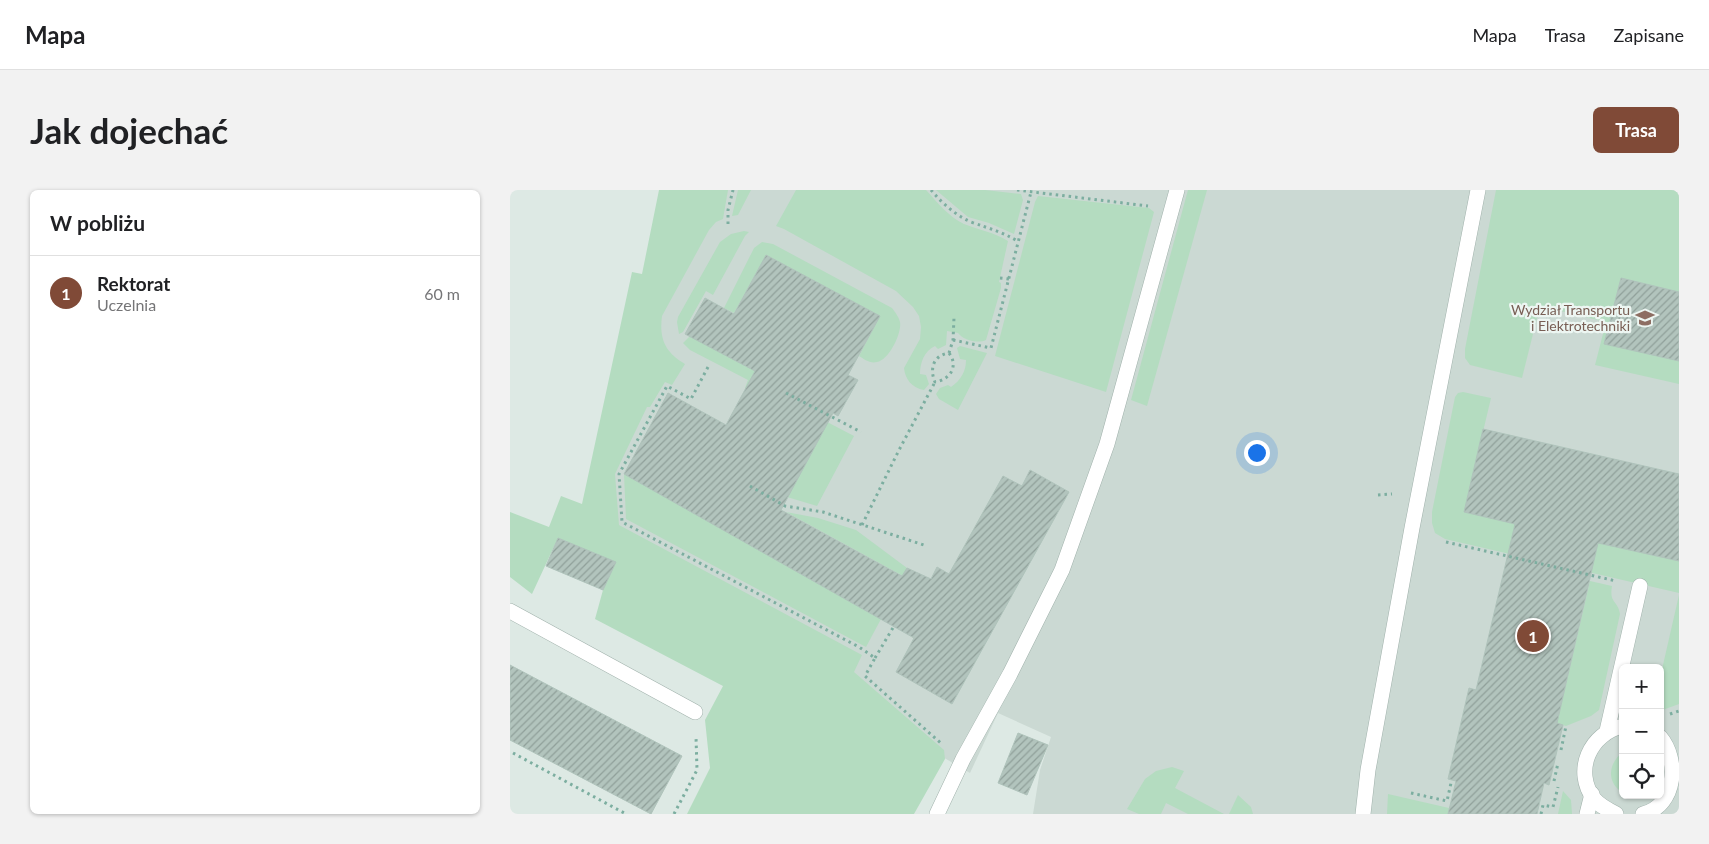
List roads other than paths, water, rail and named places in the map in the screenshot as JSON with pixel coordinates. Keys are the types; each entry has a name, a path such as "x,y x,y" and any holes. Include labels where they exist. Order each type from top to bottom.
{"lane":[{"path":"937,814 1062,570 1107,444 1177,190"},
{"path":"1363,814 1368,770 1412,528 1478,190"},
{"path":"1606,731 1640,586"},
{"path":"510,611 695,712"},
{"path":"1616,814 1605,809 1594,799 1587,786 1584,770 1587,755 1595,742 1606,731 1619,727"},
{"path":"1643,814 1660,805 1670,794 1677,780 1676,765 1671,750 1664,742"},
{"path":"1587,814 1592,794"}],"place":[{"name":"Wydział Transportu i Elektrotechniki","path":"1645,318"},
{"name":"Rektorat","path":"1533,636"}]}
